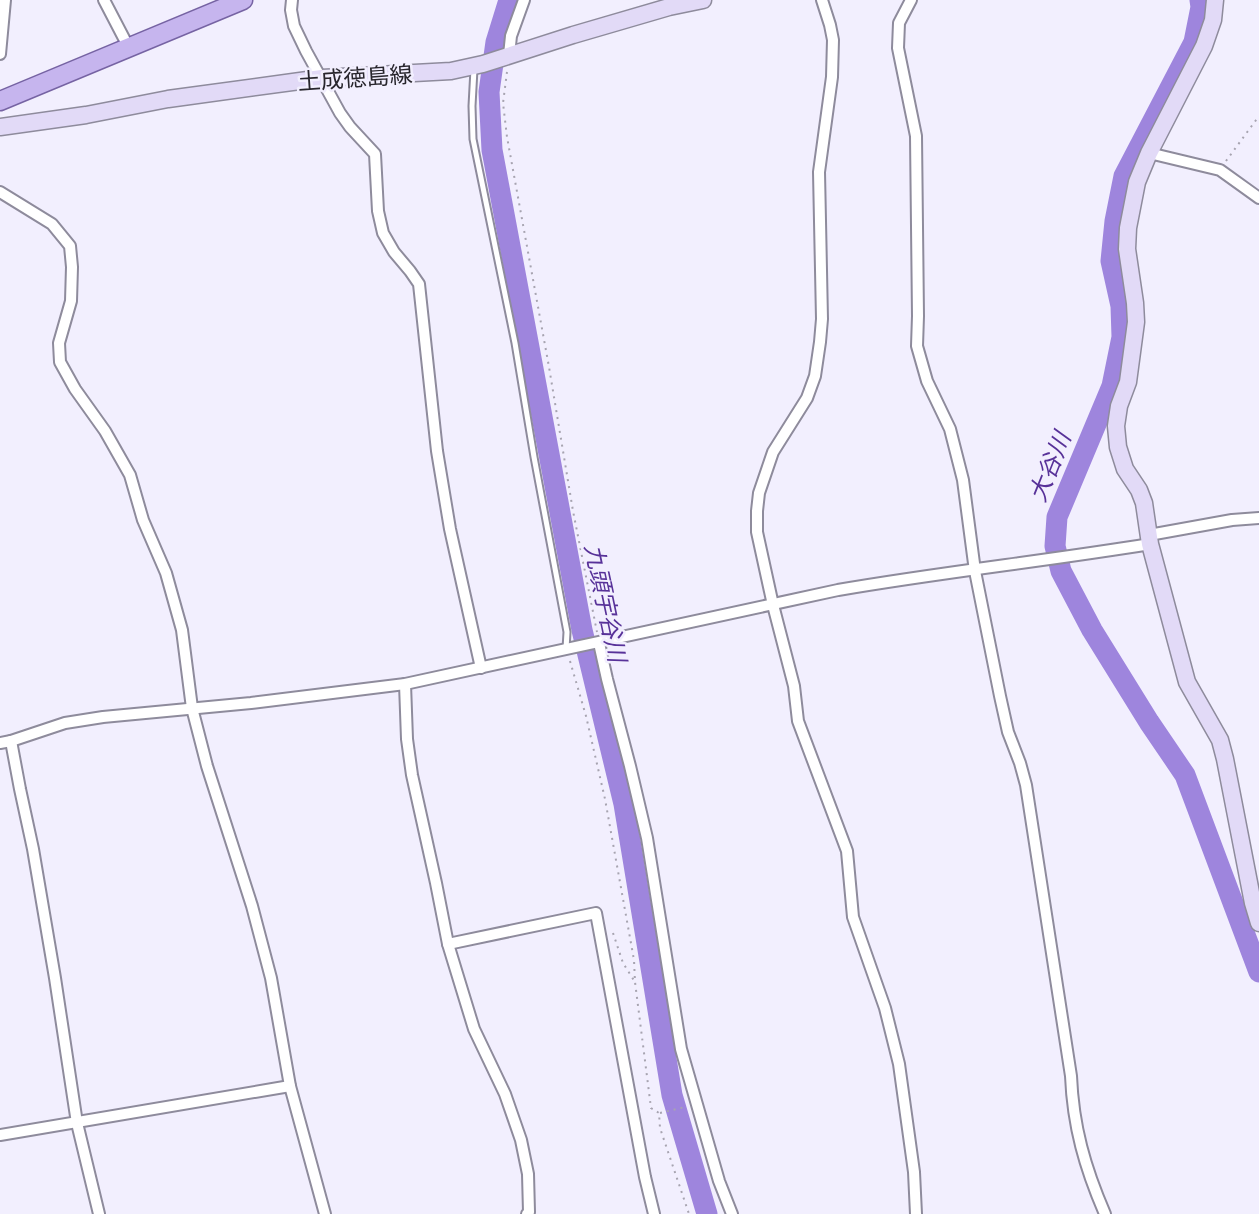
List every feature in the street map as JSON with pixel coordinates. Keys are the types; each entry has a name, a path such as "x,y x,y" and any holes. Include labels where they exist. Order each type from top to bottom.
{"main road":[{"path":"0,100 243,0"}],"street":[{"path":"0,54 5,0"},
{"path":"104,0 128,48"},
{"path":"292,0 294,26 321,78 340,113 374,154 378,211 383,233 419,284 437,451 450,529 481,668"},
{"path":"507,56 524,0"},
{"name":"土成徳島線","path":"0,127 86,115 168,99 321,78 451,71 703,0"},
{"path":"822,0 833,40 832,77 819,172 822,319 820,342 815,376 807,398 773,452 759,492 757,531 794,685 798,721 847,851 853,917 886,1008 904,1097 914,1172 916,1214"},
{"path":"911,0 899,23 898,48 916,136 917,346 927,381 950,429 963,480 975,570 1002,708 1026,785 1071,1076 1072,1106 1086,1167 1105,1214"},
{"path":"1215,0 1213,20 1205,46 1149,153 1137,182 1128,228 1127,249 1136,323 1128,382 1119,406 1116,426 1118,447 1125,469 1144,503 1149,539 1188,682 1220,740 1259,923"},
{"path":"1149,153 1220,170 1259,198"},
{"path":"0,192 52,224 69,246 72,267 71,301 59,343 60,362 131,475 142,520 166,573 181,630 192,708 271,978 290,1086 325,1214"},
{"path":"99,1214 77,1123 33,849 6,742 65,723 103,717 251,703 405,684 838,590 1066,558 1232,520 1259,518"},
{"path":"598,643 648,838 681,1049 719,1181 732,1214"},
{"path":"405,684 407,739 412,775 448,944 474,1029 505,1094 521,1140 528,1174 527,1214"},
{"path":"448,944 596,913 654,1214"},
{"path":"0,1135 290,1086"}],"lane":[{"path":"479,65 472,106 473,139 515,344 568,649"}],"path":[{"path":"507,56 503,103 507,136 598,643"},
{"path":"1220,170 1259,116"},
{"path":"568,649 605,799 634,960 651,1108 661,1113 691,1106"},
{"path":"596,913 601,913 615,937 623,963 635,982"},
{"path":"661,1113 660,1128 689,1214"}],"waterway":[{"name":"九頭宇谷川","path":"509,0 496,42 489,92 492,150 582,630 624,804 672,1095 707,1214"},
{"name":"大谷川","path":"1200,0 1194,42 1124,176 1111,261 1121,306 1122,337 1112,386 1057,517 1055,546 1061,571 1092,630 1185,775 1259,972"}]}
